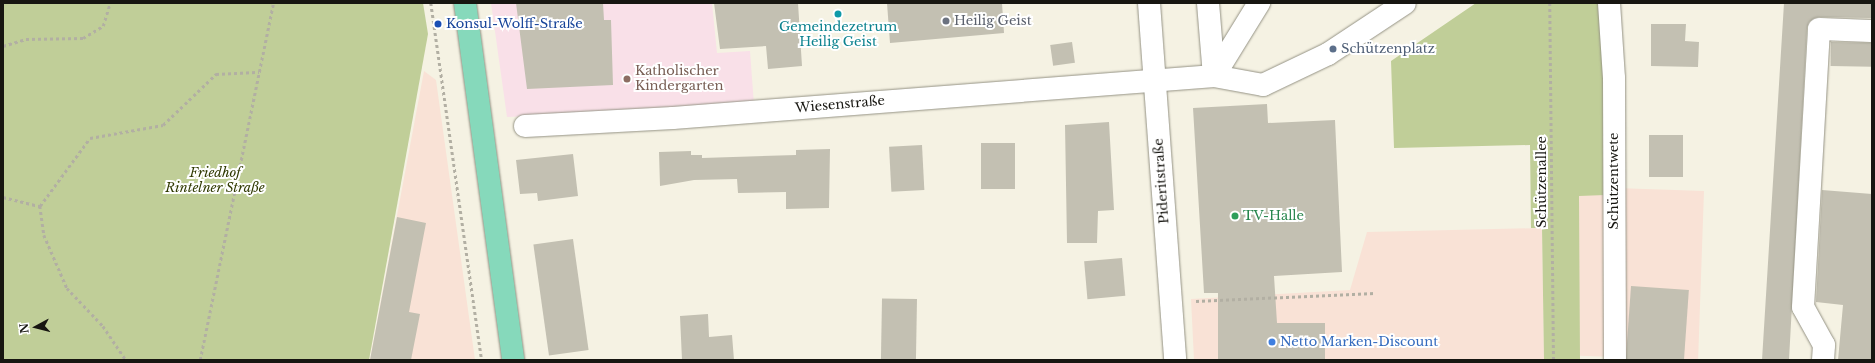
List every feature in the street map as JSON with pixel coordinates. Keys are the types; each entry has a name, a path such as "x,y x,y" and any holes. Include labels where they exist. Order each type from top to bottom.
{"main road":[{"path":"465,3 513,360"}],"street":[{"name":"Pideritstraße","path":"1149,3 1172,302 1175,360"},
{"path":"1208,3 1214,76"},
{"path":"1214,76 1259,3"},
{"name":"Wiesenstraße","path":"525,126 673,118 1214,76 1263,85 1328,54 1405,3"},
{"name":"Schützentwete","path":"1609,3 1614,78 1615,360"},
{"path":"1823,360 1824,346 1803,308 1819,28 1872,31"}],"path":[{"path":"3,46 26,39 83,38 104,26 110,3"},
{"path":"200,360 273,3"},
{"path":"432,3 482,360"},
{"name":"Schützenallee","path":"1550,3 1554,360"},
{"path":"126,360 103,326 67,288 44,235 40,206 90,138 162,126 216,74 259,72"},
{"path":"3,197 40,206"},
{"path":"1172,302 1375,293"}],"shaded area":[{"name":"Katholischer Kindergarten","path":"491,3 712,3 717,53 750,51 754,105 507,117"},
{"path":"424,71 436,80 475,360 370,360"},
{"path":"1579,187 1704,191 1698,360 1573,356"},
{"path":"1542,228 1544,360 1194,360 1191,299 1350,290 1367,232"}],"green space":[{"name":"Friedhof Rintelner Straße","path":"3,3 423,3 428,34 369,360 3,360"},
{"path":"1476,3 1598,3 1605,81 1605,195 1579,196 1580,360 1544,360 1542,228 1531,228 1530,145 1394,148 1391,61"}],"building":[{"path":"516,3 603,3 604,20 611,20 613,85 527,89"},
{"path":"714,3 798,3 802,66 768,69 766,46 720,49"},
{"name":"Heilig Geist","path":"887,3 1002,3 1004,33 890,43"},
{"path":"1784,3 1872,3 1872,18 1819,17 1809,22 1807,28 1789,360 1762,360"},
{"path":"1651,24 1686,24 1685,41 1699,42 1698,67 1651,66"},
{"name":"Heilig Geist","path":"1072,42 1075,63 1053,66 1050,45"},
{"path":"1831,42 1872,43 1872,67 1831,66"},
{"path":"1267,104 1268,123 1335,120 1342,272 1274,276 1277,323 1325,323 1325,360 1218,360 1218,293 1204,293 1193,108"},
{"path":"1109,122 1114,210 1098,211 1097,243 1067,243 1065,125"},
{"path":"1649,135 1683,135 1683,177 1649,177"},
{"path":"981,143 1015,143 1015,189 981,189"},
{"path":"922,145 924,190 891,192 889,147"},
{"path":"830,149 829,208 786,209 786,192 738,193 737,179 694,180 660,186 659,152 691,151 691,155 702,155 702,158 796,155 796,150"},
{"path":"573,154 578,196 538,201 537,193 520,194 516,160"},
{"path":"1822,190 1872,194 1872,360 1838,360 1843,305 1816,302"},
{"path":"397,217 426,223 409,312 420,314 411,360 370,360"},
{"path":"573,239 589,350 549,355 533,245"},
{"path":"1122,258 1125,296 1087,299 1084,261"},
{"path":"1631,286 1689,290 1684,360 1626,360"},
{"path":"882,298 917,299 916,360 881,359"},
{"path":"708,314 709,337 732,335 734,360 682,360 680,316"}],"place":[{"name":"Gemeindezetrum Heilig Geist","path":"838,14"},
{"name":"Heilig Geist","path":"946,21"},
{"name":"Konsul-Wolff-Straße","path":"438,24"},
{"name":"Schützenplatz","path":"1333,49"},
{"name":"Katholischer Kindergarten","path":"627,79"},
{"name":"TV-Halle","path":"1235,216"},
{"name":"Netto Marken-Discount","path":"1272,342"}]}
